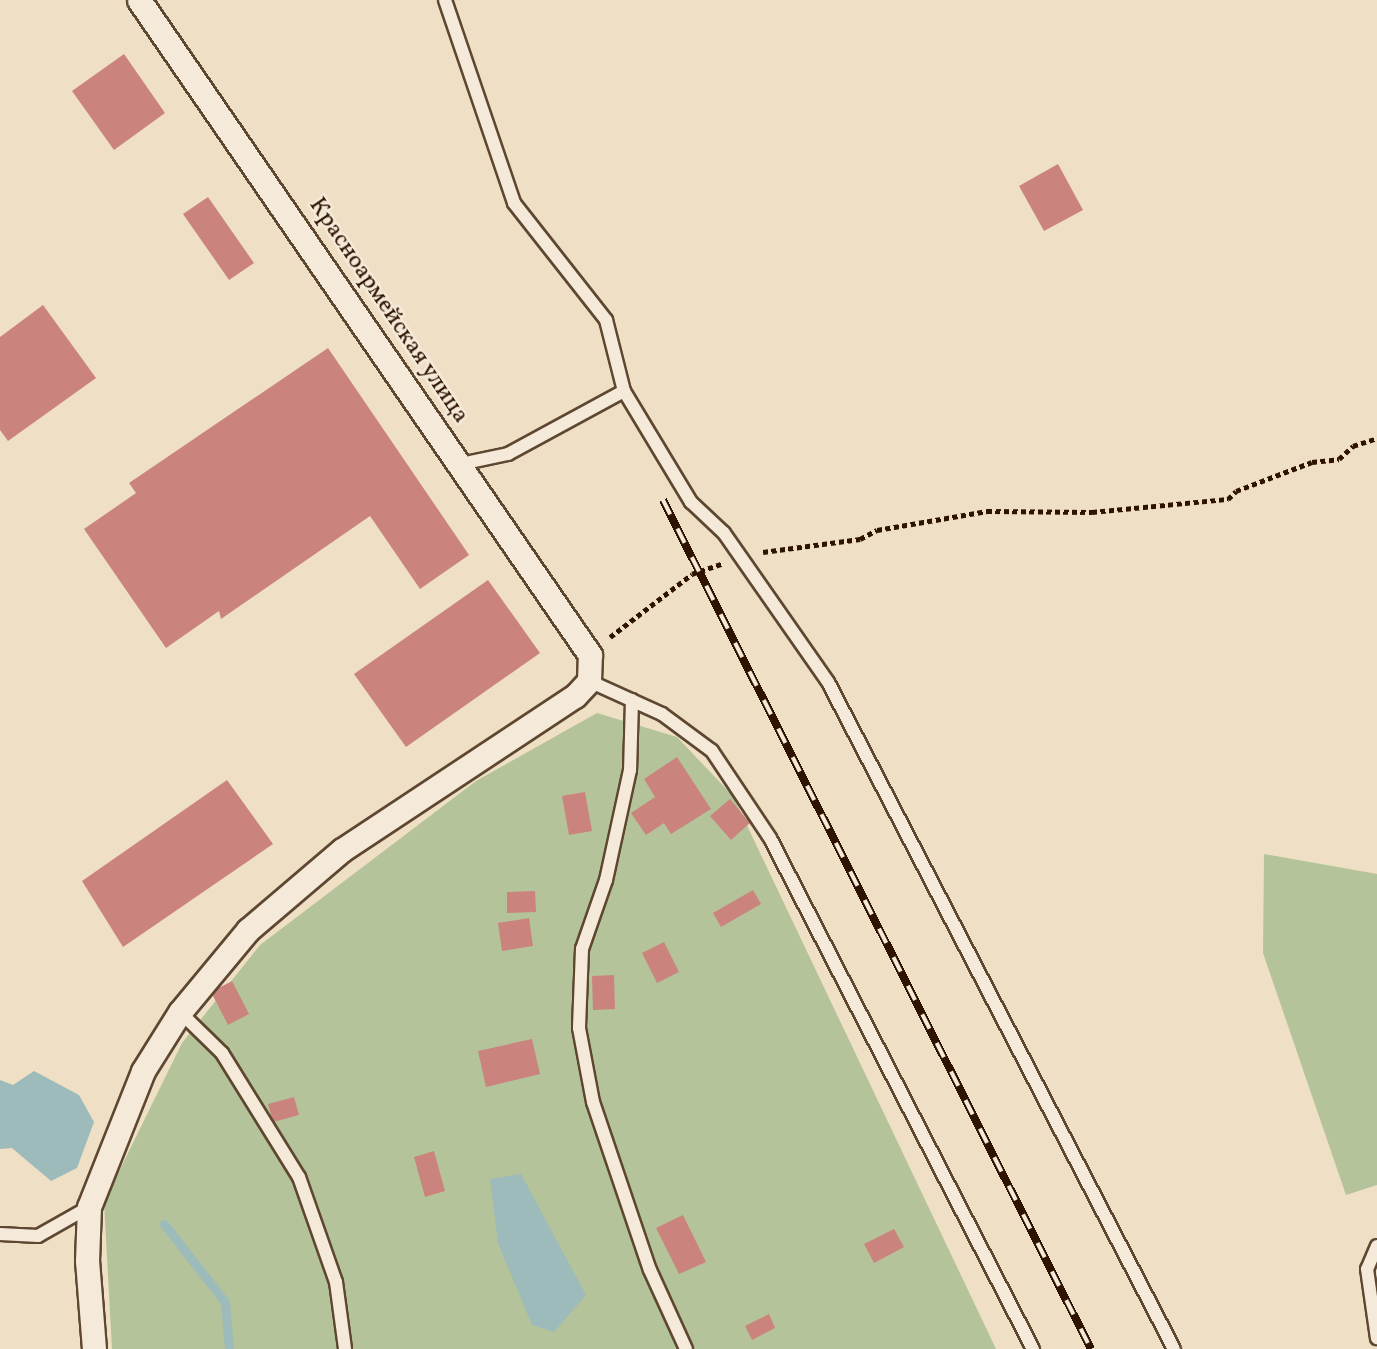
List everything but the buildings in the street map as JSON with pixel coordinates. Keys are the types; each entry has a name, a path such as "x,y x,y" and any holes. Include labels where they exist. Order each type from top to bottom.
{"street":[{"name":"Красноармейская улица","path":"139,0 590,655"},
{"path":"94,1349 87,1261 89,1207 143,1071 180,1012 248,930 342,850 589,681 590,655"}],"lane":[{"path":"445,0 514,203 606,320 624,391 691,502 742,557 828,682 1174,1349"},
{"path":"461,464 509,454 624,391"},
{"path":"589,681 632,700 712,751 770,838 1032,1349"},
{"path":"632,700 630,770 606,880 582,949 579,1028 593,1102 650,1270 686,1349"},
{"path":"180,1012 222,1053 299,1177 335,1282 345,1349"},
{"path":"0,1234 38,1236 89,1207"},
{"path":"1377,1246 1367,1269 1377,1338"}],"path":[{"path":"590,655 692,573 742,557 987,511 1092,512 1228,499 1236,491 1312,461 1339,459 1353,446 1377,438"}],"green space":[{"path":"597,713 677,737 733,796 996,1349 112,1349 104,1202 182,1043 260,945 476,781"},
{"path":"1264,854 1377,874 1377,1185 1346,1195 1263,953"}],"water":[{"path":"34,1071 79,1095 94,1122 77,1168 51,1181 12,1148 0,1149 0,1080 13,1085"},
{"path":"521,1174 586,1295 554,1332 532,1325 498,1243 490,1179"}],"waterway":[{"path":"164,1224 225,1302 229,1349"}],"railway":[{"path":"663,500 1091,1349"}]}
